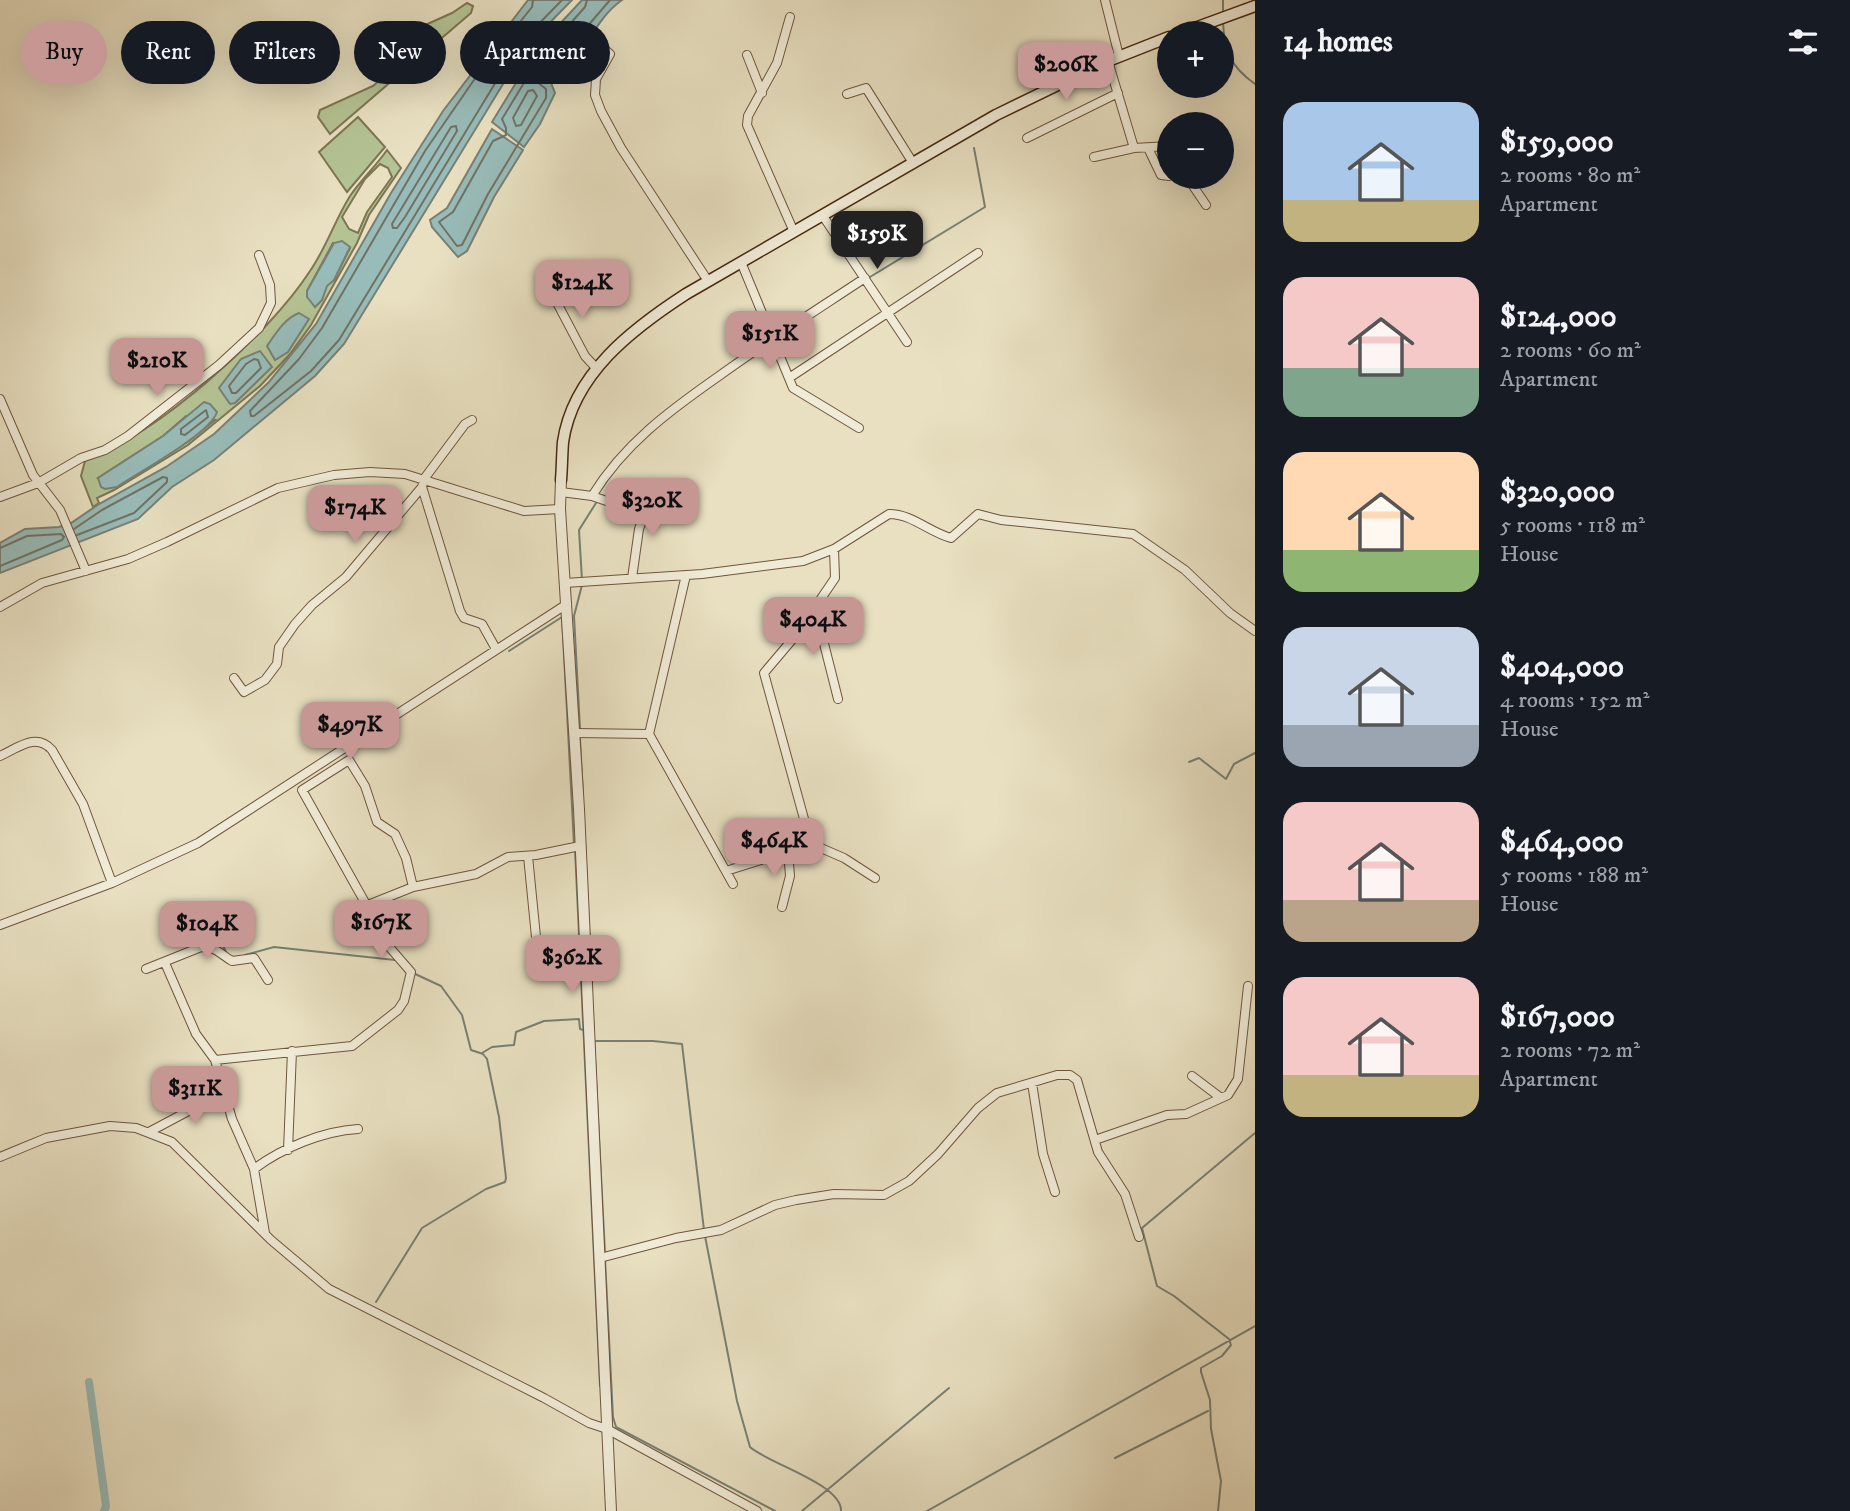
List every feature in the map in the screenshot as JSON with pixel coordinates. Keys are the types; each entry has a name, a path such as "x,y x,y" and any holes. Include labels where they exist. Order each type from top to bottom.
{"main road":[{"path":"1213,21 1255,5"},
{"path":"561,486 564,442 570,415 583,388 629,334 708,281 996,114 1114,58 1157,42"}],"street":[{"path":"1105,0 1118,93 1134,148"},
{"path":"790,17 777,62 748,116 749,133 794,232"},
{"path":"747,55 762,93"},
{"path":"596,84 595,94 601,111 621,148 708,281"},
{"path":"847,94 866,88 913,163"},
{"path":"1027,138 1118,93"},
{"path":"1094,157 1134,148 1157,147"},
{"path":"1148,148 1157,167"},
{"path":"1195,189 1206,205"},
{"path":"823,216 907,342"},
{"path":"789,378 978,253"},
{"path":"0,497 38,483 81,458 105,450 128,436 219,365 259,328 271,303 270,285 259,255"},
{"path":"741,262 793,388 859,428"},
{"path":"561,271 545,280 584,356 597,369"},
{"path":"592,496 608,470 656,421 772,338 864,278"},
{"path":"0,399 38,483 51,496 66,522 86,571"},
{"path":"234,678 244,692 254,689 265,680 276,664 279,647 296,624 312,606 346,577 423,483 465,424 471,420"},
{"path":"0,607 42,583 128,559 278,488 334,475 370,472 405,474 423,483 524,511 561,509"},
{"path":"423,483 460,611 464,618 482,624 496,649"},
{"path":"611,1511 561,486 644,514"},
{"path":"632,578 639,529 652,494"},
{"path":"565,583 686,575 803,561 834,549 889,514 908,517 938,535 951,538 978,514 1001,520 1132,534 1185,570 1230,613 1255,631"},
{"path":"726,871 802,847 807,842 807,829 764,673 835,578 834,549"},
{"path":"686,575 649,734 733,884"},
{"path":"0,925 112,883 198,843 567,604"},
{"path":"815,608 838,699"},
{"path":"575,733 649,734"},
{"path":"0,756 37,740 45,742 83,804 112,883"},
{"path":"215,1060 352,1046 398,1010 404,1001 410,968 394,954 302,790 348,760 365,786 377,822 395,834 406,858 413,887"},
{"path":"807,842 835,853 875,878"},
{"path":"368,905 413,887 476,874 508,857 580,846"},
{"path":"782,907 789,876 788,851"},
{"path":"528,856 536,937"},
{"path":"146,969 201,947 211,947 232,961 254,958 268,980"},
{"path":"165,963 196,1034 215,1060 232,1119 254,1170 265,1233"},
{"path":"1095,1140 1167,1115 1186,1114 1228,1095 1238,1079 1248,986"},
{"path":"288,1150 292,1051"},
{"path":"600,1258 676,1238 721,1230 775,1205 796,1199 834,1194 884,1195 909,1181 938,1154 978,1108 997,1093 1057,1075 1070,1075 1077,1080 1098,1152 1125,1194 1139,1237"},
{"path":"1192,1076 1221,1098"},
{"path":"1032,1083 1043,1154 1055,1192"},
{"path":"149,1132 224,1092"},
{"path":"0,1157 46,1138 80,1130 110,1126 149,1132 182,1149 298,1265 329,1289 589,1423 607,1429 757,1511"},
{"path":"254,1170 288,1150 322,1136 358,1129"}],"green space":[{"path":"467,3 473,6 471,13 446,34 446,21 434,21"},
{"path":"388,84 330,134 318,117 320,110 373,86"},
{"path":"358,117 385,147 347,192 319,152"},
{"path":"387,150 401,168 369,215 357,243 311,325 290,354 260,386 188,445 114,490 97,498 99,503 93,507 81,476 85,461 113,448 176,407 239,353 291,297 310,271 350,196","holes":["380,164 388,168 392,177 367,212 358,233 349,229 342,217 365,179","333,243 350,248 334,280 326,286 322,300 315,307 307,291","186,416 215,420 189,441 117,487 98,478 163,436"]}],"water":[{"path":"528,0 572,0 551,21 512,21"},
{"path":"582,0 622,0 601,21 562,21"},
{"path":"464,84 503,84 344,344 315,376 214,460 172,487 138,519 0,573 0,543 25,529 59,527 71,523 99,504 166,467 214,434 269,382 316,324 391,193 443,111"},
{"path":"515,84 551,84 555,93 540,124 524,147 492,122"},
{"path":"492,129 523,150 494,197 467,251 458,257 432,227 430,220 447,208"},
{"path":"342,241 350,247 334,280 327,286 322,300 315,307 307,297 307,291 334,243"},
{"path":"299,313 309,319 288,352 275,360 267,346 277,331"},
{"path":"260,351 272,367 235,403 230,404 219,388 241,359"},
{"path":"204,402 217,412 202,431 117,487 101,487 98,478 163,436"}],"waterway":[{"path":"1223,0 1223,13"},
{"path":"1234,64 1255,84"},
{"path":"870,277 985,207 974,148"},
{"path":"582,580 579,530 596,503"},
{"path":"580,729 574,616 582,585"},
{"path":"509,651 562,617 574,844"},
{"path":"580,738 583,795"},
{"path":"1189,762 1199,758 1226,779 1234,764 1255,753"},
{"path":"585,843 592,994"},
{"path":"575,849 600,1386"},
{"path":"204,906 226,952"},
{"path":"245,955 274,947 395,960"},
{"path":"376,1302 422,1228 486,1189 505,1182 506,1178 499,1117 487,1059 483,1054 471,1050 462,1015 441,986 413,973"},
{"path":"592,1000 605,1253"},
{"path":"482,1053 492,1047 514,1045 516,1032 544,1021 579,1019 580,1029 583,1030"},
{"path":"596,1041 682,1044 704,1230"},
{"path":"1218,1511 1221,1481 1211,1429 1210,1400 1201,1368 1222,1356 1231,1345 1229,1339 1157,1286 1142,1228 1255,1133"},
{"path":"705,1236 737,1401 750,1447 818,1483 838,1501 841,1511"},
{"path":"605,1259 613,1417 616,1427 775,1511"},
{"path":"927,1511 1255,1326"},
{"path":"89,1382 106,1506 104,1511"},
{"path":"802,1511 949,1388"},
{"path":"1115,1458 1208,1411"}]}
